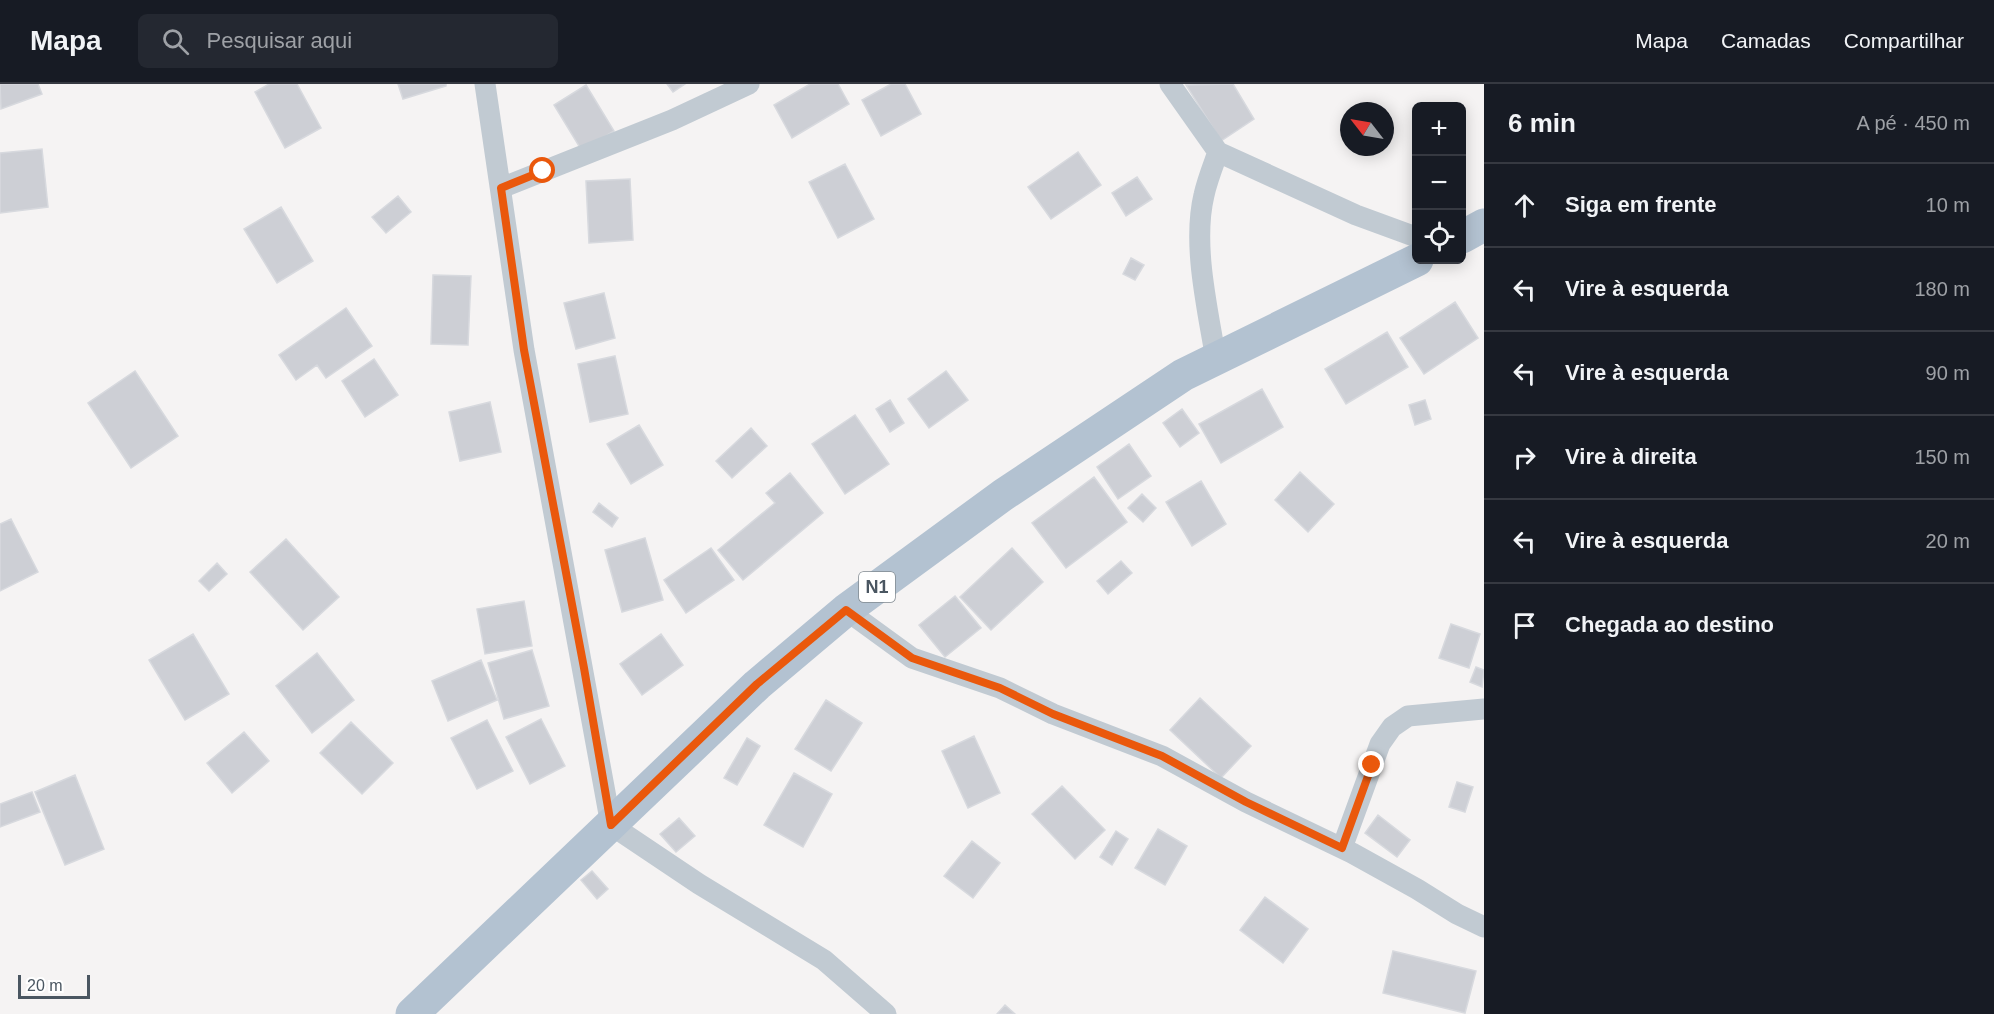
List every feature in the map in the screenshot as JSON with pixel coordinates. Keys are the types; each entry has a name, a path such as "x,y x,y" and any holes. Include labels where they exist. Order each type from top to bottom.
{"main road":[{"path":"1466,234 1484,225"},
{"name":"N1","path":"412,1014 757,684 846,610 1003,495 1183,375 1412,262"}],"street":[{"path":"485,84 524,350 611,825 699,884 824,960 886,1014"},
{"path":"501,188 672,120 749,84"},
{"path":"1170,84 1218,152 1356,215 1412,236"},
{"path":"1216,360 1201,267 1201,233 1203,197 1218,152"},
{"path":"846,610 912,658 1000,688 1053,714 1162,756 1246,802 1342,848 1484,927"},
{"path":"1342,848 1380,744 1392,727 1408,716 1484,709"}],"building":[{"path":"0,84 38,84 42,94 1,109"},
{"path":"269,84 297,84 321,128 285,148 255,92"},
{"path":"398,84 446,84 446,86 403,99"},
{"path":"667,84 685,84 673,92"},
{"path":"810,84 838,84 849,104 792,138 774,105"},
{"path":"891,84 905,84 921,114 881,136 862,100"},
{"path":"1233,84 1254,119 1221,141 1186,85"},
{"path":"586,85 614,131 582,151 554,105"},
{"path":"42,149 48,207 0,213 0,153"},
{"path":"1078,152 1101,185 1051,219 1028,187"},
{"path":"845,164 874,219 838,238 809,182"},
{"path":"1137,177 1152,199 1126,216 1112,193"},
{"path":"630,179 633,240 589,243 586,181"},
{"path":"398,196 411,212 386,233 372,217"},
{"path":"281,207 313,261 277,283 244,229"},
{"path":"1131,258 1144,265 1135,280 1123,274"},
{"path":"433,275 471,276 468,345 431,344"},
{"path":"604,293 615,338 576,349 564,303"},
{"path":"1455,302 1478,338 1424,374 1400,338"},
{"path":"346,308 372,346 326,378 317,365 296,380 279,355"},
{"path":"1387,332 1408,367 1346,404 1325,369"},
{"path":"615,356 628,414 590,422 578,364"},
{"path":"374,359 398,395 365,417 342,381"},
{"path":"135,371 178,436 131,468 88,403"},
{"path":"946,371 968,400 929,428 908,399"},
{"path":"1262,389 1283,427 1221,463 1199,424"},
{"path":"890,400 904,423 890,432 876,409"},
{"path":"1425,400 1431,419 1415,425 1409,405"},
{"path":"490,402 501,452 460,461 449,412"},
{"path":"1182,409 1199,433 1180,447 1163,423"},
{"path":"855,415 889,464 845,494 812,444"},
{"path":"639,425 663,465 631,484 607,444"},
{"path":"751,428 767,446 732,478 716,461"},
{"path":"1129,444 1151,476 1118,499 1097,467"},
{"path":"1300,472 1334,504 1308,532 1275,500"},
{"path":"790,473 823,513 743,580 718,550 775,503 766,493"},
{"path":"1094,477 1127,522 1066,568 1032,523"},
{"path":"1201,481 1226,524 1192,546 1166,502"},
{"path":"1142,494 1156,508 1143,522 1128,508"},
{"path":"599,503 618,518 612,527 593,512"},
{"path":"11,519 38,572 0,591 0,524"},
{"path":"645,538 663,600 622,612 605,550"},
{"path":"286,539 339,597 303,630 250,572"},
{"path":"711,548 734,580 686,613 664,580"},
{"path":"1012,548 1043,582 991,630 960,597"},
{"path":"1121,561 1132,573 1108,594 1097,581"},
{"path":"217,563 227,574 209,591 199,581"},
{"path":"955,596 981,628 945,657 919,625"},
{"path":"524,601 532,646 485,654 477,609"},
{"path":"1451,624 1480,634 1469,668 1439,658"},
{"path":"193,634 229,694 185,720 149,660"},
{"path":"661,634 683,665 642,695 620,664"},
{"path":"532,650 549,706 504,719 488,663"},
{"path":"317,653 354,700 312,733 276,686"},
{"path":"481,660 497,700 448,721 432,681"},
{"path":"1476,667 1484,670 1482,687 1470,682"},
{"path":"1200,698 1251,746 1221,778 1170,730"},
{"path":"826,700 862,723 831,771 795,749"},
{"path":"541,719 565,766 530,784 506,737"},
{"path":"487,720 513,771 477,789 451,738"},
{"path":"351,722 393,763 362,794 320,753"},
{"path":"244,732 269,761 232,793 207,763"},
{"path":"974,736 1000,793 968,808 942,751"},
{"path":"747,738 760,746 737,785 724,778"},
{"path":"794,773 832,794 803,847 764,825"},
{"path":"75,775 104,849 65,865 35,792"},
{"path":"1457,782 1473,787 1465,812 1449,807"},
{"path":"1062,786 1105,830 1075,859 1032,814"},
{"path":"32,792 40,812 0,827 0,804"},
{"path":"1378,815 1410,840 1397,857 1365,833"},
{"path":"679,818 695,836 676,852 660,834"},
{"path":"1158,829 1187,846 1165,885 1135,868"},
{"path":"1116,831 1128,839 1112,865 1100,857"},
{"path":"972,841 1000,863 973,898 944,876"},
{"path":"592,871 608,889 597,899 581,880"},
{"path":"1265,897 1308,929 1283,963 1240,930"},
{"path":"1393,951 1476,971 1465,1013 1383,993"},
{"path":"1005,1005 1015,1014 997,1014"}],"route":[{"path":"543,171 501,188 524,350 611,825 757,684 846,610 912,658 1000,688 1053,714 1162,756 1246,802 1342,848 1372,765"}]}
